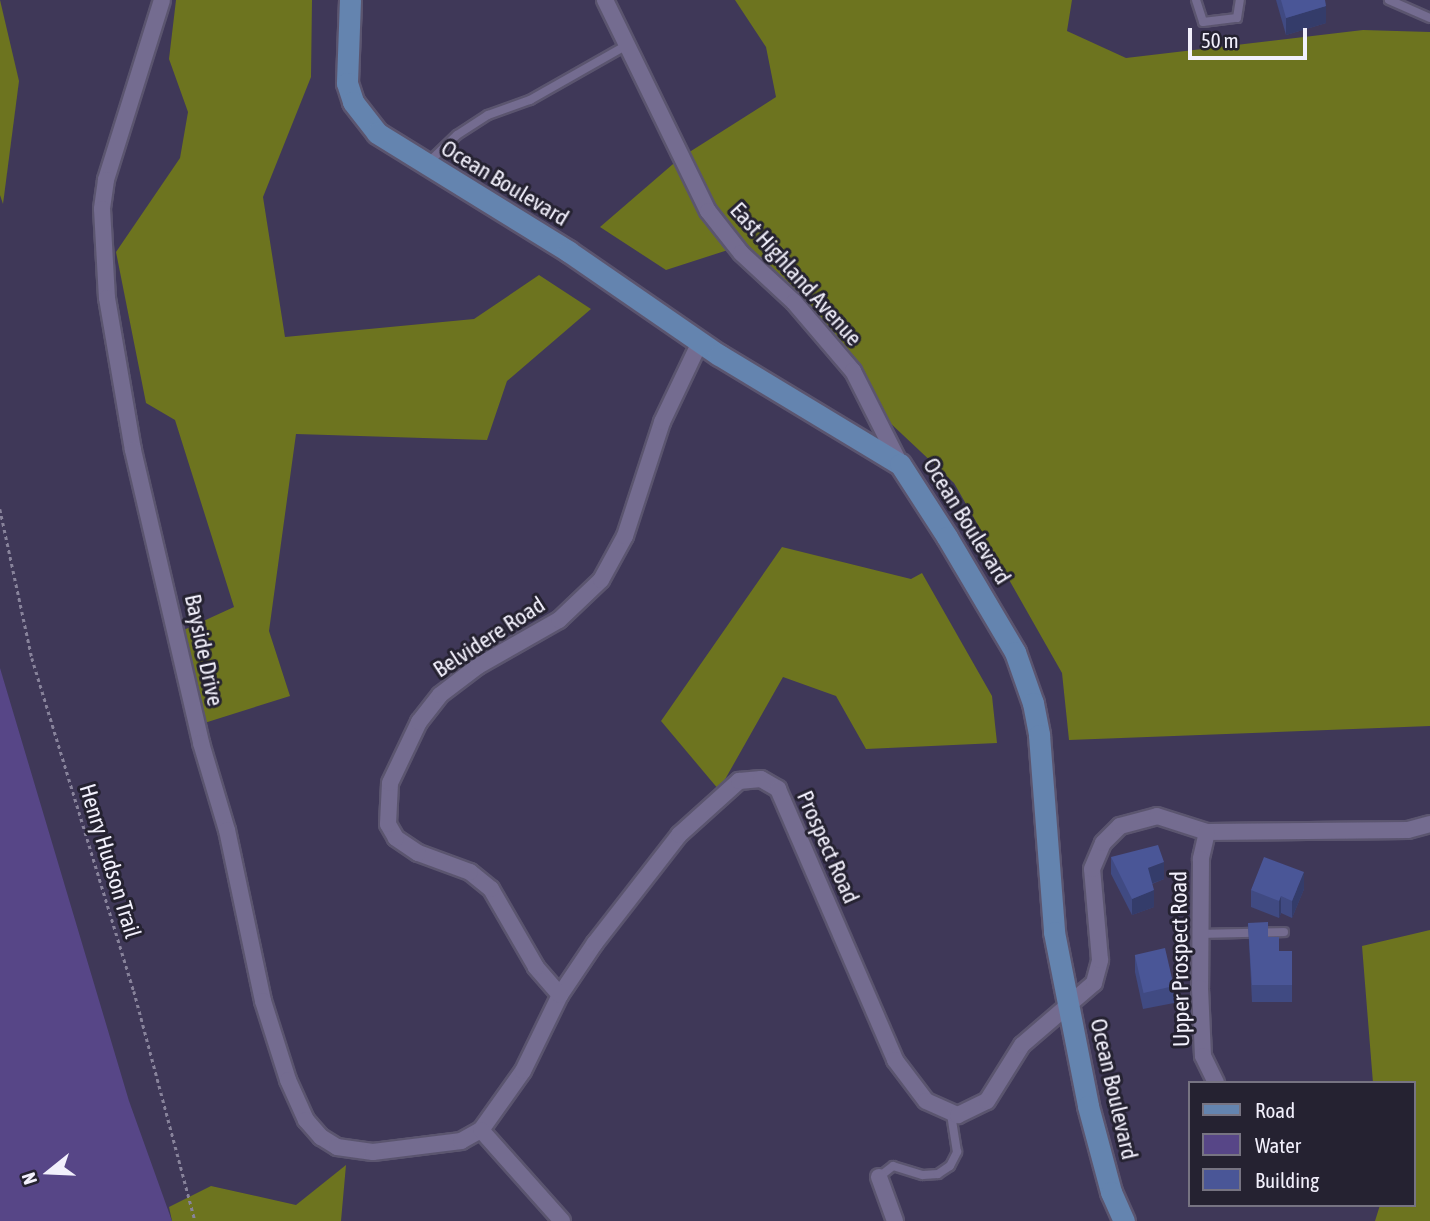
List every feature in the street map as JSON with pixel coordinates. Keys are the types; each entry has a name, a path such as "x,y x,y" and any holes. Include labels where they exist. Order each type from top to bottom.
{"street":[{"name":"Bayside Drive","path":"162,0 106,180 102,209 105,285 133,450 201,743 227,830 262,1001 306,1120 337,1147 373,1153 433,1146 461,1141 481,1130"},
{"name":"Ocean Boulevard","path":"350,0 345,64 353,102 377,133 425,166 568,251 700,342 900,464 992,611 1023,672 1039,735 1049,891 1069,1005 1097,1142 1124,1221"},
{"name":"East Highland Avenue","path":"605,0 708,211 741,253 794,302 853,371 900,464"},
{"name":"Belvidere Road","path":"560,995 536,967 491,889 470,872 418,853 396,838 388,824 390,783 419,722 440,695 478,666 559,620 601,580 625,536 662,422 700,342"},
{"name":"Prospect Road","path":"481,1130 523,1071 560,995 679,835 732,785 761,779 778,789 895,1060 926,1101 951,1113"},
{"path":"951,1113 970,1112 986,1101 1022,1045 1069,1005 1099,974 1090,883 1103,843 1120,826 1140,817 1170,818 1207,832 1409,830 1430,824"},
{"name":"Upper Prospect Road","path":"1207,832 1201,859 1203,1056 1215,1081"},
{"path":"481,1130 562,1221"},
{"path":"879,1177 895,1221"}],"lane":[{"path":"1196,0 1203,22 1237,18 1240,0"},
{"path":"1389,0 1430,18"},
{"path":"425,166 457,135 488,115 530,100 627,45"},
{"path":"1202,934 1284,932"},
{"path":"879,1177 893,1166 923,1175 938,1174 950,1166 957,1152 951,1113"}],"path":[{"name":"Henry Hudson Trail","path":"0,509 32,658 134,991 195,1221"}],"green space":[{"path":"0,0 19,81 3,204 0,195"},
{"path":"176,0 312,0 311,77 263,197 285,337 474,319 539,275 591,309 507,381 487,440 296,434 269,631 290,696 198,725 175,634 234,607 175,420 146,403 116,252 180,158 188,112 169,59"},
{"path":"735,0 1072,0 1067,31 1126,58 1363,30 1430,32 1430,726 1069,740 1062,673 954,483 870,404 835,342 731,249 666,270 600,227 680,158 776,97 766,47"},
{"path":"782,547 911,579 922,573 992,696 997,743 866,749 836,696 783,677 719,790 661,721"},
{"path":"1430,930 1430,1221 1375,1221 1379,1207 1416,1207 1416,1081 1373,1081 1362,946"},
{"path":"346,1165 341,1221 172,1221 169,1207 211,1186 296,1205"}],"water":[{"path":"0,668 129,1101 172,1221 0,1221"}],"building":[{"path":"1281,0 1325,0 1326,6 1286,18"},
{"path":"1158,845 1164,862 1148,868 1154,890 1132,899 1111,857"},
{"path":"1264,857 1304,872 1292,901 1281,896 1279,901 1251,890"},
{"path":"1268,922 1268,937 1279,937 1279,951 1292,951 1292,985 1252,985 1248,923"},
{"path":"1165,948 1174,986 1144,993 1135,955"}]}
